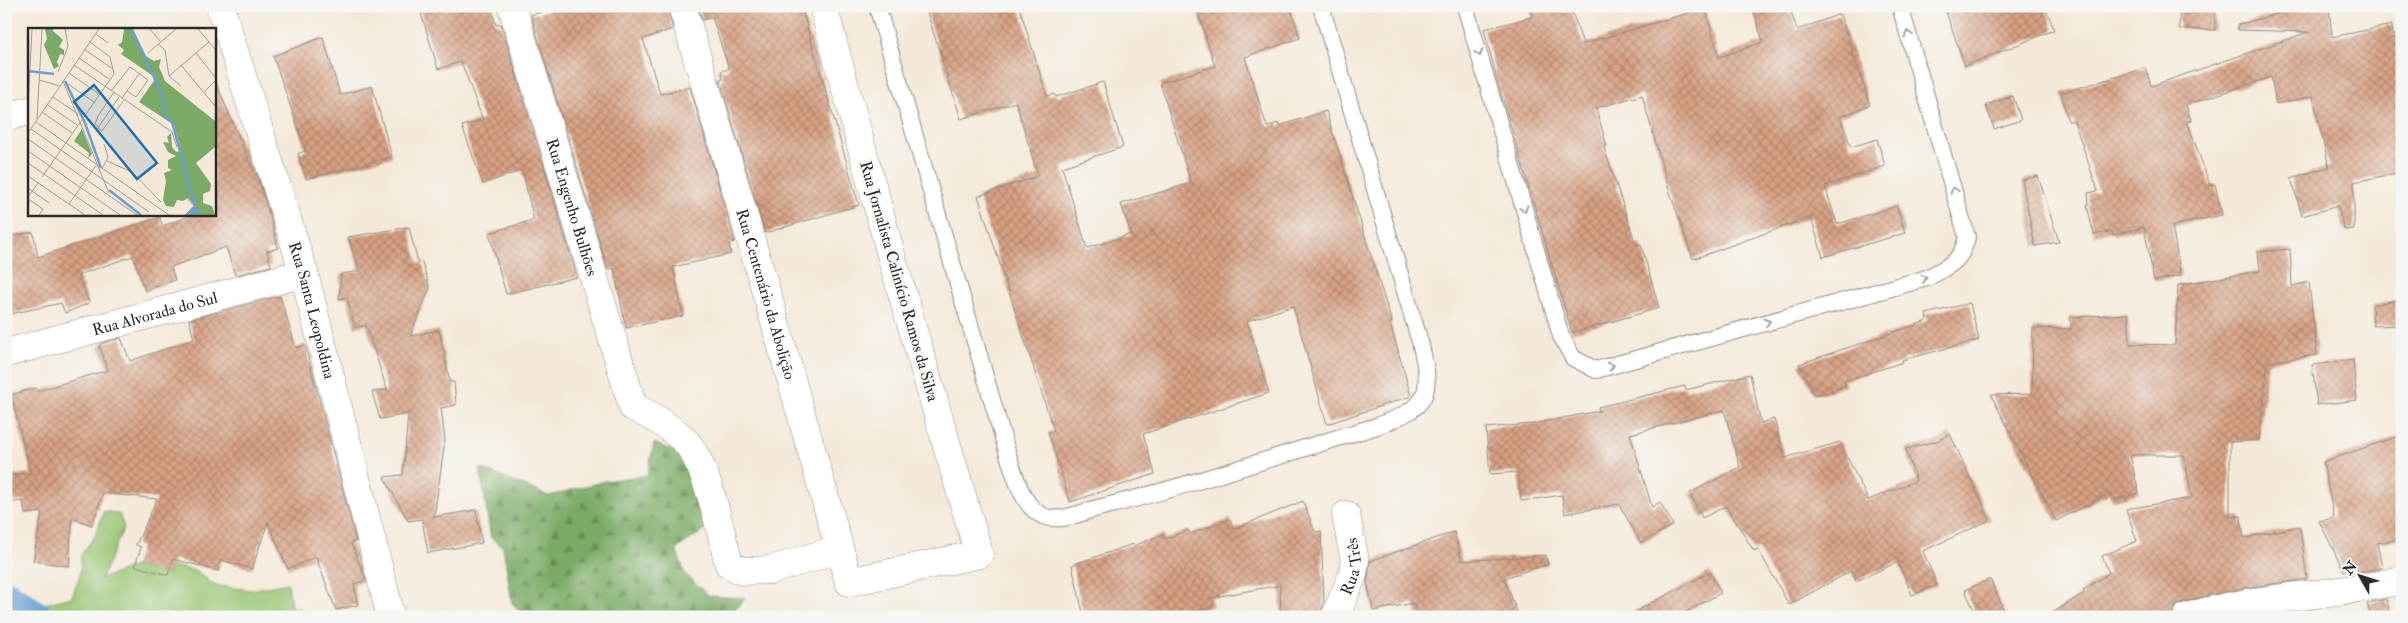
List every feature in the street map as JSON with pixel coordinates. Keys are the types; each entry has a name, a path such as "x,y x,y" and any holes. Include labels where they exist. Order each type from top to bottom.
{"street":[{"name":"Rua Santa Leopoldina","path":"220,6 224,54 304,273 392,617"},
{"name":"Rua Engenho Bulhões","path":"512,6 633,407 657,418 686,442 703,470 729,564 742,571 770,570 839,549"},
{"name":"Rua Centenário da Abolição","path":"682,6 766,288 849,582"},
{"name":"Rua Jornalista Calinício Ramos da Silva","path":"823,6 893,262 979,554 849,582"},
{"path":"6,117 28,111"},
{"name":"Rua Alvorada do Sul","path":"6,353 304,273"},
{"name":"Rua Três","path":"1335,617 1353,574 1354,554 1346,515"},
{"path":"2187,617 2207,610 2269,599 2402,580"}],"lane":[{"path":"877,6 1009,458 1026,498 1039,514 1051,518 1119,503 1374,427 1404,415 1418,403 1426,392 1428,373 1420,342 1322,6"},
{"path":"1465,6 1561,336 1573,358 1596,370 1927,278 1956,262 1964,249 1967,237 1900,6"}],"green space":[{"path":"654,443 693,459 710,494 705,530 676,549 685,574 709,596 746,598 729,616 733,617 525,617 512,603 503,547 491,538 480,468 549,496 605,481 647,475"},
{"path":"104,511 119,514 124,527 101,579 135,566 168,575 171,566 197,571 214,585 250,590 288,583 291,607 301,608 289,617 6,617 6,599 11,588 40,605 72,597 80,574 81,555 95,536"}],"building":[{"path":"419,6 491,6 496,25 501,24 577,277 506,294 489,233 534,220 522,170 483,184 462,126 483,120 461,62 438,69"},
{"path":"562,6 667,6 673,29 643,39 660,94 690,87 735,242 729,244 731,254 673,267 683,316 626,328 614,268 608,270 531,15"},
{"path":"698,6 801,6 859,205 765,233 720,80 723,79 721,71 729,69 712,17 702,20"},
{"path":"925,6 1019,6 1047,96 1055,94 1056,97 1103,82 1123,147 1062,167 1087,248 1131,234 1121,204 1191,183 1160,83 1215,66 1196,6 1290,6 1300,38 1245,57 1267,127 1278,123 1279,126 1326,111 1392,323 1390,323 1411,396 1327,424 1293,306 1247,321 1269,393 1143,434 1155,474 1070,502 1048,432 1054,431 978,196 1038,176 1016,102 961,119"},
{"path":"1529,6 1570,6 1583,44 1705,8 1719,57 1763,42 1752,6 1789,6 1797,30 1840,14 1870,105 1840,117 1851,147 1877,139 1885,166 1825,186 1837,224 1897,206 1905,233 1823,257 1811,217 1693,259 1669,190 1642,95 1596,108 1607,146 1604,147 1636,245 1641,244 1659,308 1572,333 1496,76 1484,29 1532,17"},
{"path":"1944,6 2045,6 2054,30 1965,66"},
{"path":"2180,6 2215,6 2215,30 2179,29"},
{"path":"2288,6 2329,6 2332,37 2392,25 2393,35 2402,34 2402,172 2354,182 2354,229 2344,230 2338,206 2302,216 2291,178 2329,167 2313,96 2276,104 2271,77 2186,105 2191,120 2187,121 2210,185 2215,184 2222,215 2172,226 2181,276 2154,281 2144,227 2113,235 2112,231 2094,235 2087,205 2089,204 2088,193 2098,191 2074,121 2068,121 2061,93 2146,68 2151,86 2309,32 2238,30 2237,25 2288,11"},
{"path":"323,37 340,95 372,86 392,157 306,179 298,153 306,151 273,56"},
{"path":"215,80 255,175 257,174 271,220 278,248 267,251 271,266 235,275 226,247 171,267 175,280 145,291 133,256 78,275 89,303 65,313 61,303 6,315 6,237 33,232 38,257 160,217 162,226 193,215 215,215"},
{"path":"2013,96 2021,120 1994,129 1986,105"},
{"path":"2038,176 2059,242 2035,246 2022,180"},
{"path":"409,227 418,263 422,262 430,288 410,336 439,330 450,382 454,382 456,405 441,408 445,440 434,517 476,510 482,543 428,553 422,519 408,521 384,477 403,475 408,414 380,419 372,392 387,390 366,325 355,328 347,297 339,299 341,274 360,271 348,237"},
{"path":"2290,249 2292,286 2309,282 2317,355 2268,362 2259,440 2230,442 2230,517 2241,516 2244,538 2300,526 2307,579 2238,589 2183,602 2176,606 2172,617 2046,617 2084,593 2083,590 2109,573 2102,556 2137,541 2126,509 2192,498 2184,455 2130,455 2139,493 2112,501 2110,493 2056,521 1991,395 2032,394 2033,328 2071,329 2070,317 2128,314 2130,344 2175,345 2178,285 2260,271 2258,252"},
{"path":"280,296 296,348 305,345 356,541 351,543 366,580 354,584 358,605 336,610 316,557 288,569 268,522 252,569 221,560 218,571 173,559 168,575 135,566 141,547 136,545 157,499 103,493 92,525 72,518 69,566 33,561 42,512 25,514 23,501 6,503 6,476 31,473 11,395 36,388 37,391 108,370 99,345 103,343 121,338 130,361 194,339 189,320"},
{"path":"2402,299 2402,325 2373,326 2372,305"},
{"path":"1970,303 1979,340 1902,360 1903,362 1844,381 1846,385 1823,394 1814,394 1799,364 1927,321 1926,314"},
{"path":"2353,360 2357,400 2317,405 2312,365"},
{"path":"1750,374 1761,423 1774,419 1785,458 1840,442 1868,500 1916,481 1906,449 1937,441 1950,434 1990,520 1923,551 1937,585 1912,595 1898,562 1856,581 1851,571 1789,605 1758,549 1754,551 1726,506 1702,518 1690,493 1740,467 1724,410 1630,434 1652,507 1660,502 1673,525 1641,543 1619,504 1565,514 1562,495 1521,501 1518,472 1490,474 1486,428 1532,424 1599,411 1598,407 1685,386 1686,390"},
{"path":"2402,435 2402,539 2377,543 2382,568 2358,572 2356,565 2344,571 2319,521 2334,518 2323,462"},
{"path":"1303,501 1315,532 1321,531 1324,602 1320,617 1281,617 1280,585 1210,598 1213,606 1180,617 1084,617 1072,565 1133,544 1134,546 1163,534 1165,539 1188,530 1190,534 1230,519 1234,529"},
{"path":"1454,532 1462,561 1546,555 1548,564 1504,578 1519,617 1418,617 1414,603 1373,611 1367,581 1370,561"},
{"path":"1710,572 1721,593 1676,617 1625,617"},
{"path":"1990,579 2007,617 1977,617 1965,590"},
{"path":"2387,599 2390,617 2371,617 2367,603"},
{"path":"2311,610 2312,617 2262,617"}],"waterway":[{"path":"6,595 38,617"}]}
